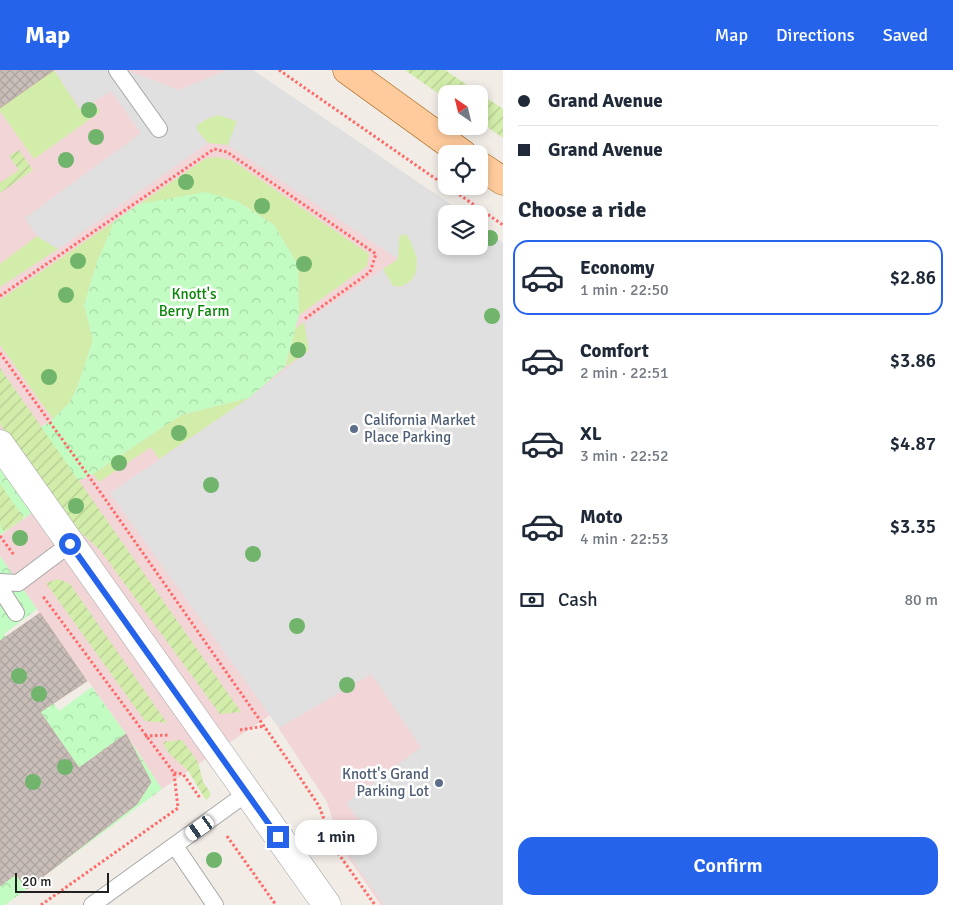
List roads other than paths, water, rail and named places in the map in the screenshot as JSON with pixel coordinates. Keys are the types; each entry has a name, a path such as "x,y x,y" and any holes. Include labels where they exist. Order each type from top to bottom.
{"main road":[{"path":"347,70 451,145"},
{"path":"488,171 503,181"}],"street":[{"path":"0,444 327,905"}],"lane":[{"path":"117,70 159,129"},
{"path":"0,582 18,583 70,544"},
{"path":"0,588 16,613"},
{"path":"92,905 247,793"},
{"path":"175,846 215,905"}],"place":[{"name":"California Market Place Parking","path":"354,429"},
{"name":"Knott's Grand Parking Lot","path":"439,783"}],"park label":[{"name":"Knott's Berry Farm","path":"194,302"}]}
